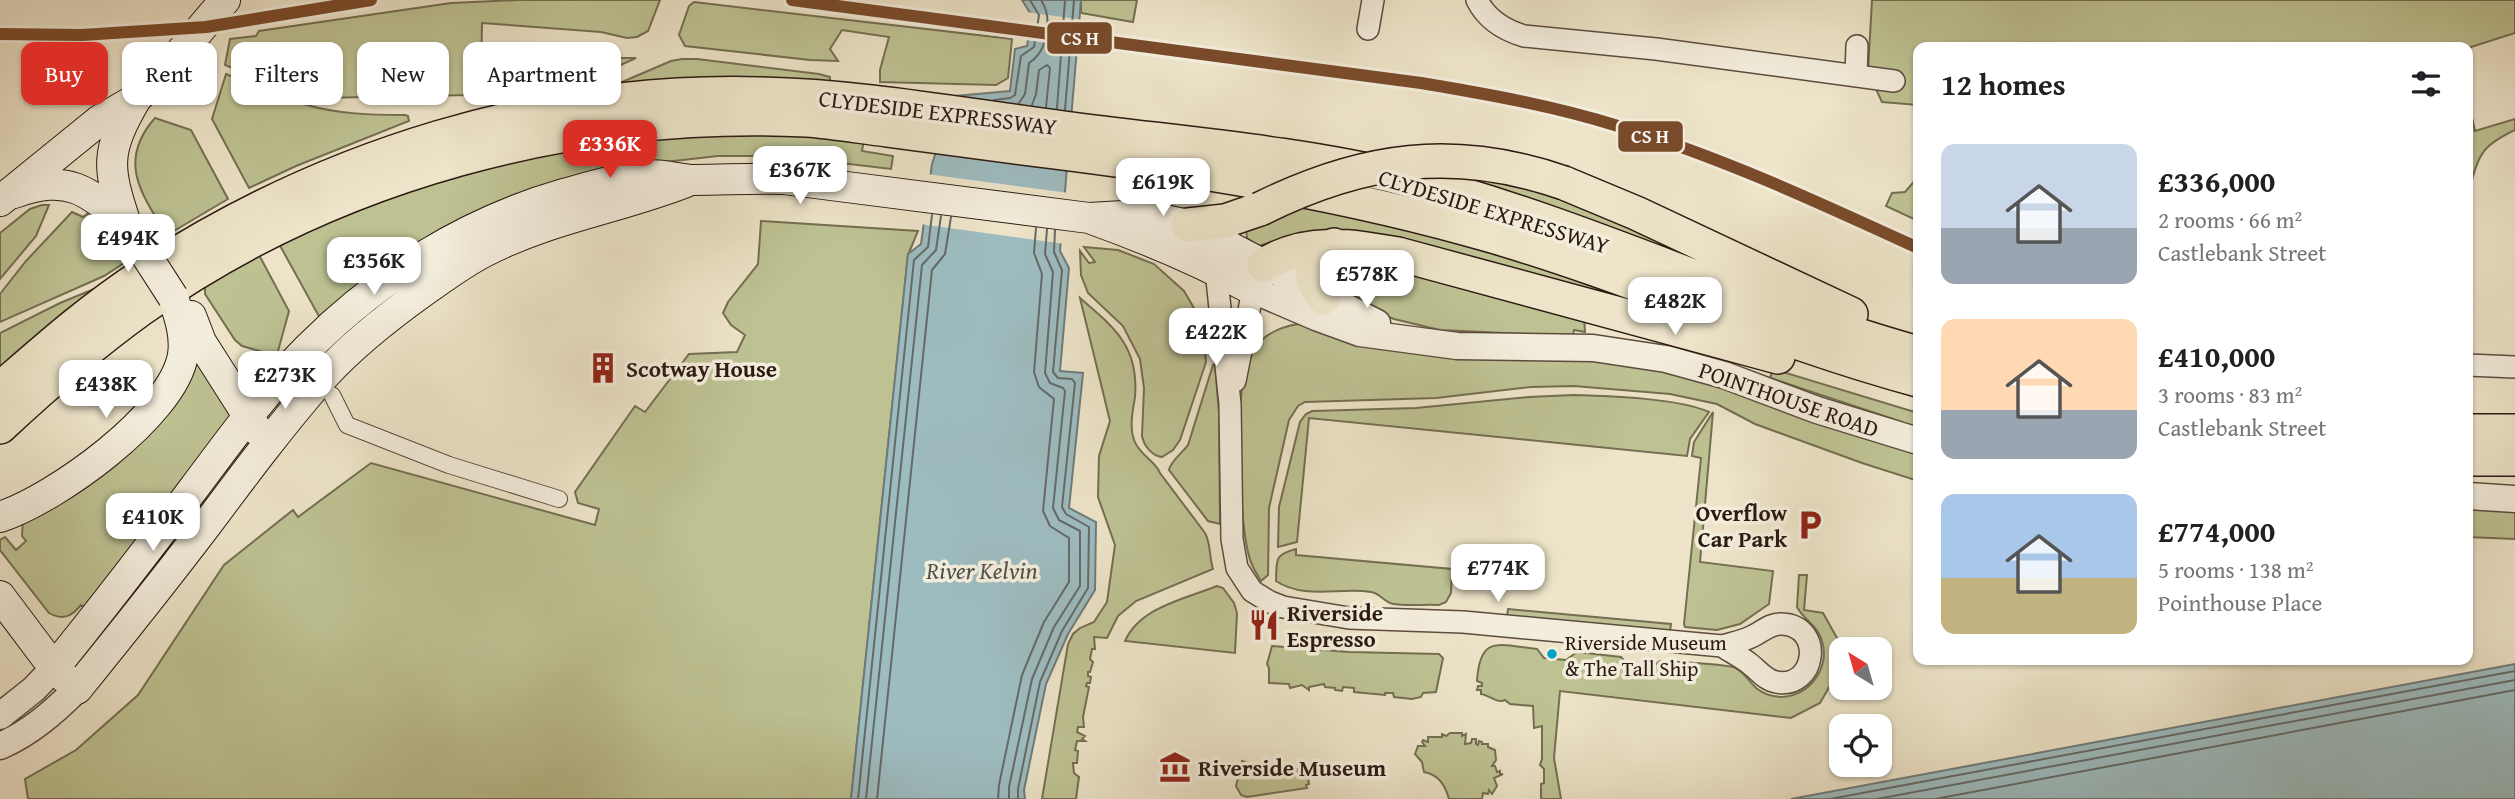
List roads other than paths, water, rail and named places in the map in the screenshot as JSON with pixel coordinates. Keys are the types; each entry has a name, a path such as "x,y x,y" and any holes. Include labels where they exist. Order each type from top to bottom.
{"main road":[{"path":"189,42 225,0"},
{"name":"CLYDESIDE EXPRESSWAY","path":"0,389 100,306 185,249 300,188 372,159 424,141 524,116 620,100 754,93 871,115 1167,154 1320,162 1406,179 1492,205 1863,338 1913,352"},
{"path":"3,198 100,120 126,105"},
{"path":"126,224 113,181 112,152 120,126 132,105"},
{"name":"CLYDESIDE EXPRESSWAY","path":"0,427 99,340 186,279 297,218 370,188 459,159 535,141 619,126 687,120 812,121 871,115"},
{"name":"CLYDESIDE EXPRESSWAY","path":"1167,154 1493,236 1591,268 1783,338 1913,379"},
{"path":"1089,218 1144,238 1233,234 1346,173 1399,163 1465,161 1516,169 1564,183 1636,213 1913,343"},
{"path":"54,668 116,591 248,416 284,374 344,315 406,267 475,228 539,215 591,211 647,198 694,180 745,177 784,179 1089,218 1141,215 1233,234 1258,277 1289,252 1334,245 1356,247 1411,258 1772,355 1913,398"},
{"path":"3,198 49,184 75,186 94,196 126,224 182,306 201,342 266,446"},
{"path":"0,596 54,668 77,689 266,446 324,376 386,320 458,267 539,215"},
{"path":"1324,298 1312,280 1312,271 1321,254 1334,245"},
{"path":"182,306 213,335 232,364 241,371 253,377 267,379 284,374"},
{"path":"0,517 32,503 80,473 138,425 165,394 183,357 182,306"},
{"path":"2473,432 2515,431"},
{"path":"2473,459 2515,459"}],"street":[{"path":"1368,29 1373,0"},
{"path":"1477,0 1483,11 1505,30 1524,36 1894,81"},
{"path":"1856,76 1857,46"},
{"path":"1233,234 1221,307 1230,404 1232,539 1237,568 1251,591 1283,607 1349,618 1463,622 1722,646"},
{"path":"1230,404 1258,277"},
{"name":"POINTHOUSE ROAD","path":"1258,277 1324,298 1409,338"},
{"name":"POINTHOUSE ROAD","path":"1258,277 1316,317 1360,333 1457,346 1567,346 1644,354 1724,375 1817,410 1913,439"},
{"path":"2473,365 2515,367"},
{"path":"332,395 347,425 449,465 559,499"},
{"path":"2473,496 2515,499"},
{"path":"0,716 34,689 54,668"},
{"path":"0,746 34,727 77,689"}],"water":[{"name":"River Kelvin","path":"1022,0 1081,0 1060,251 1069,268 1060,371 1083,373 1069,508 1096,522 1095,590 1068,634 1046,684 1024,790 1025,799 851,799 908,254 921,244 932,164 955,96 1010,91 1015,49 1027,46 1032,16"},
{"path":"2515,664 2515,799 1791,799"}],"place":[{"name":"Scotway House","path":"603,368"},
{"name":"Overflow Car Park","path":"1810,525"},
{"name":"Riverside Espresso","path":"1264,625"},
{"name":"Riverside Museum & The Tall Ship","path":"1552,654"},
{"name":"Riverside Museum","path":"1175,767"}]}
